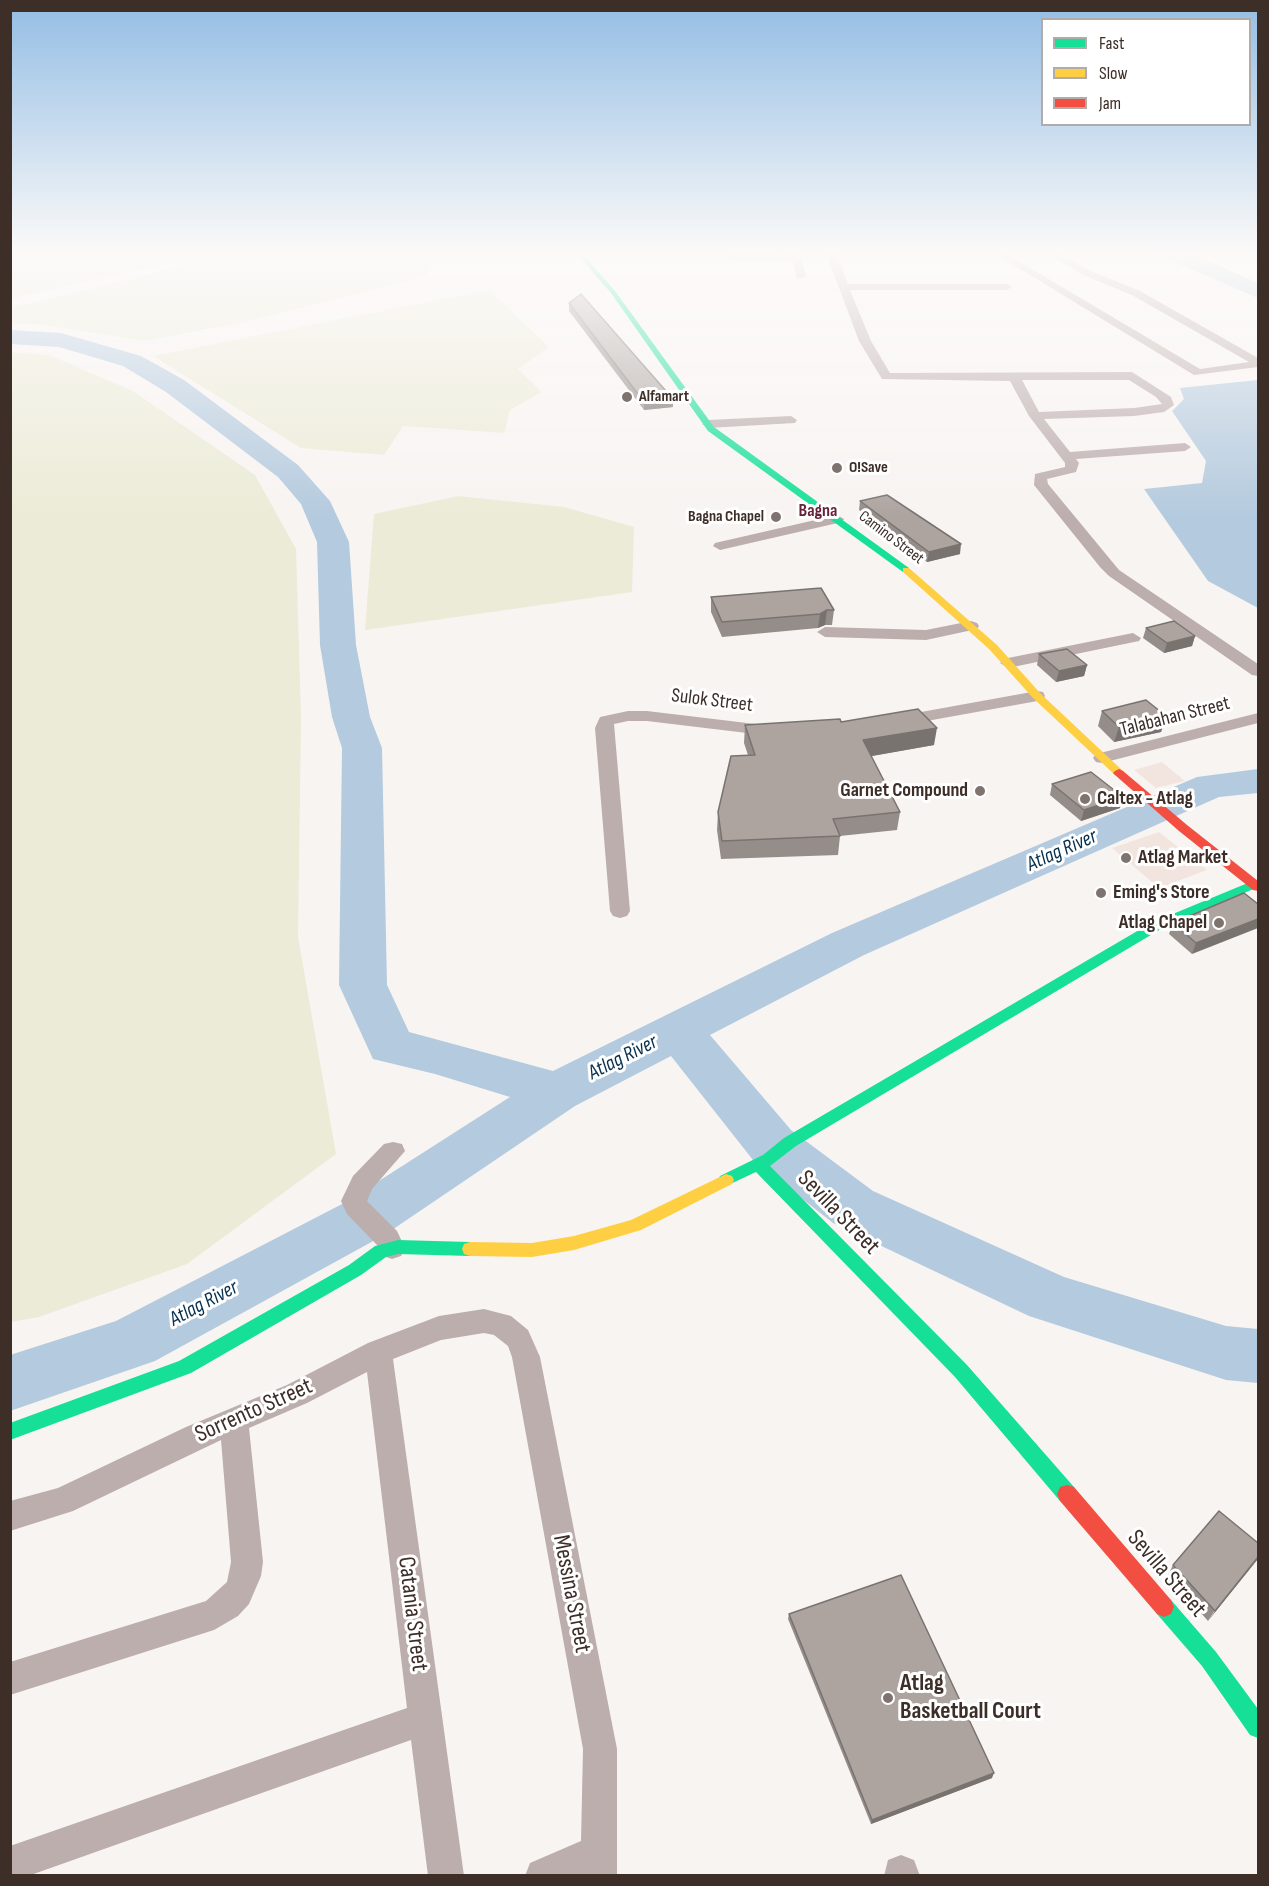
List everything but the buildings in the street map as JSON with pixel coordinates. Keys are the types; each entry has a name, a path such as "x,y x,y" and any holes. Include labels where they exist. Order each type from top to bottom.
{"main road":[{"name":"Camino Street","path":"648,341 711,429 917,578 971,626 1037,696 1102,758 1183,828 1257,886"},
{"path":"10,1432 185,1367 355,1270 390,1243 532,1250 574,1243 636,1225 763,1161 1156,926 1257,886"},
{"name":"Sevilla Street","path":"763,1161 961,1371 1209,1659 1258,1727"}],"street":[{"path":"865,341 886,377 1132,376 1167,400 1164,408 1035,416"},
{"path":"1145,341 1198,373 1258,363"},
{"path":"1220,341 1258,363"},
{"path":"1014,377 1035,416 1072,463 1071,469 1040,477 1041,485 1105,564 1114,573 1258,671"},
{"path":"708,424 791,420"},
{"path":"1065,456 1185,447"},
{"path":"720,546 837,519"},
{"path":"825,632 926,635 971,626"},
{"path":"1008,663 1133,638"},
{"path":"887,723 1037,696"},
{"name":"Sulok Street","path":"620,911 604,728 606,721 628,716 648,716 790,734"},
{"name":"Talabahan Street","path":"1102,758 1258,718"},
{"path":"390,1243 356,1207 354,1201 362,1183 393,1151"},
{"name":"Sorrento Street","path":"10,1516 62,1501 297,1394 378,1352 439,1328 484,1321 501,1324"},
{"name":"Messina Street","path":"501,1324 518,1338 526,1357 600,1749 600,1863"},
{"name":"Catania Street","path":"378,1352 446,1875"},
{"path":"10,1679 214,1614 238,1593 245,1576 247,1562 234,1421"},
{"path":"10,1863 426,1718"},
{"path":"543,1875 600,1863"}],"shaded area":[{"path":"1162,762 1185,781 1156,788 1134,770"},
{"path":"1159,832 1207,870 1159,888 1112,848"}],"green space":[{"path":"229,341 543,341 549,347 518,369 542,392 510,410 504,433 403,426 384,455 301,448 153,356"},
{"path":"11,352 49,355 133,391 255,475 296,549 301,718 298,937 336,1154 187,1264 39,1317 11,1322"},
{"path":"458,496 564,507 634,527 632,592 365,630 374,514"}],"water":[{"path":"1258,380 1258,608 1208,581 1144,489 1202,483 1206,461 1172,411 1184,399 1180,388"}],"waterway":[{"path":"64,341 132,361 175,386 288,471 315,501 333,542 338,645 351,717 362,748 363,985 391,1046 436,1056 557,1092"},
{"name":"Atlag River","path":"678,1030 848,944 1211,786 1258,781"},
{"name":"Atlag River","path":"557,1092 678,1030"},
{"path":"678,1030 772,1145 853,1207 1050,1298 1226,1353 1258,1356"},
{"name":"Atlag River","path":"10,1383 133,1342 366,1218 557,1092"}],"traffic: fast":[{"path":"648,341 711,429 906,570"},
{"path":"726,1180 769,1159 790,1142 1156,926 1255,884"},
{"path":"758,1164 961,1371 1067,1494"},
{"path":"10,1432 185,1367 355,1270 381,1251 398,1247 470,1249"},
{"path":"1164,1607 1209,1659 1258,1727"}],"traffic: slow":[{"path":"906,570 993,647 1037,696 1119,773"},
{"path":"470,1249 532,1250 574,1243 635,1225 726,1180"}],"traffic: jam":[{"path":"1119,773 1183,828 1258,887"},
{"path":"1067,1494 1164,1607"}],"place":[{"name":"Alfamart","path":"627,397"},
{"name":"O!Save","path":"837,468"},
{"name":"Bagna Chapel","path":"776,517"},
{"name":"Garnet Compound","path":"980,791"},
{"name":"Caltex - Atlag","path":"1085,799"},
{"name":"Atlag Market","path":"1126,858"},
{"name":"Eming's Store","path":"1101,893"},
{"name":"Atlag Chapel","path":"1219,923"},
{"name":"Atlag Basketball Court","path":"888,1698"}],"district":[{"name":"Bagna","path":"818,511"}]}
